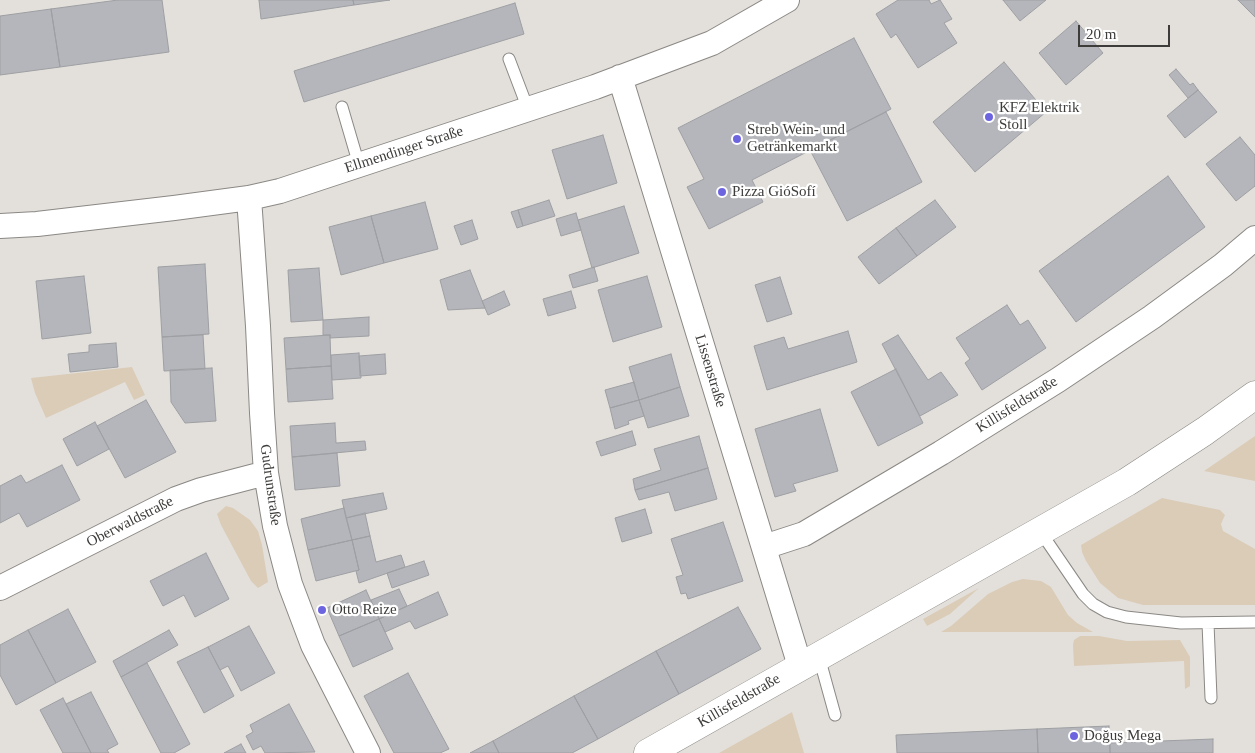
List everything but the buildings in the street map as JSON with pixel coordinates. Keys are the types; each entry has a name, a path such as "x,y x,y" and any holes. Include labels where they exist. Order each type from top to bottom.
{"main road":[{"name":"Killisfeldstraße","path":"648,753 1127,482 1205,431 1255,395"}],"street":[{"name":"Ellmendinger Straße","path":"0,226 37,224 249,198 280,191 528,109 712,43 786,0"},
{"name":"Lissenstraße","path":"620,77 764,547 809,661"},
{"name":"Gudrunstraße","path":"249,198 266,474 275,526 290,584 313,645 368,753"},
{"name":"Killisfeldstraße","path":"764,547 804,534 941,453 1058,380 1160,311 1223,265 1255,238"},
{"name":"Oberwaldstraße","path":"0,588 176,499 201,490 266,474"}],"lane":[{"path":"509,59 528,109"},
{"path":"342,107 359,165"},
{"path":"1040,531 1083,594 1093,604 1107,612 1126,617 1181,623 1255,622"},
{"path":"1208,623 1211,698"},
{"path":"809,661 835,715"}],"shaded area":[{"path":"132,367 145,395 134,400 125,382 46,418 35,393 31,378"},
{"path":"1255,436 1255,481 1204,471"},
{"path":"1162,498 1220,510 1225,515 1221,524 1223,531 1255,549 1255,605 1143,605 1118,598 1100,583 1086,561 1081,545"},
{"path":"226,506 233,508 250,520 258,531 268,582 258,588 251,581 221,525 217,514"},
{"path":"1023,579 1041,581 1051,587 1068,615 1077,623 1093,632 941,632 951,626 988,594 1012,582"},
{"path":"979,588 950,614 927,626 923,619"},
{"path":"1080,636 1099,636 1127,641 1180,640 1190,657 1190,686 1185,689 1184,661 1074,666 1074,640"},
{"path":"792,712 804,753 719,753"}],"place":[{"name":"KFZ Elektrik Stoll","path":"989,117"},
{"name":"Streb Wein- und Getränkemarkt","path":"737,139"},
{"name":"Pizza GióSofí","path":"722,192"},
{"name":"Otto Reize","path":"322,610"},
{"name":"Doğuş Mega","path":"1074,736"}]}
